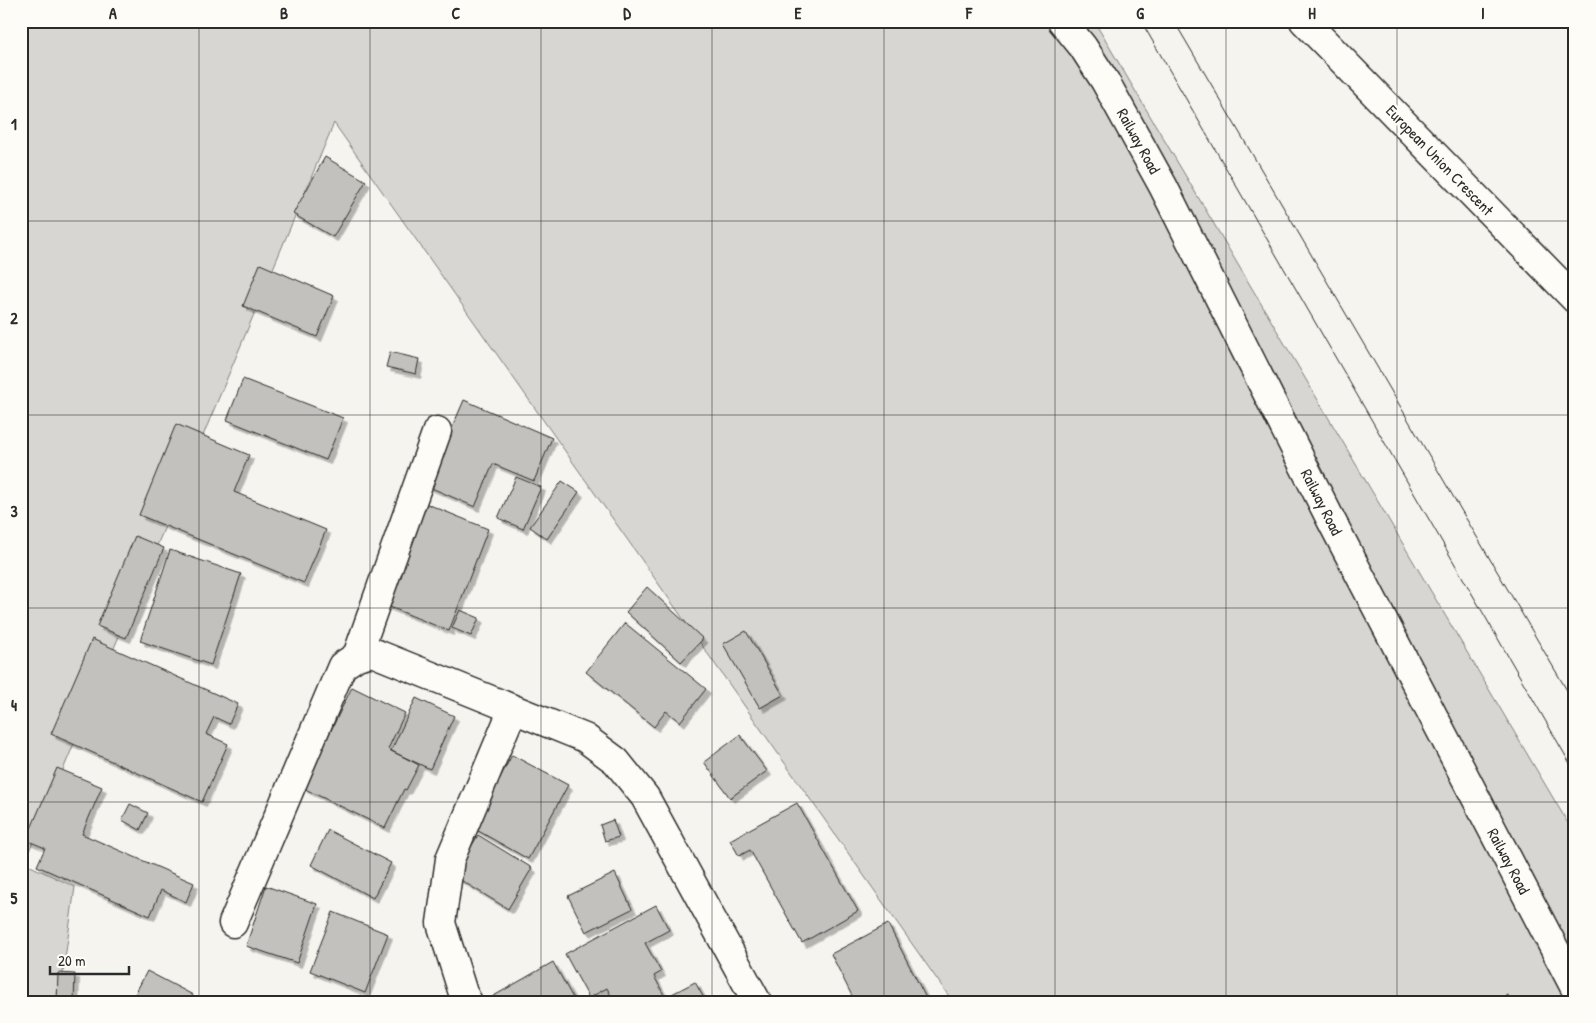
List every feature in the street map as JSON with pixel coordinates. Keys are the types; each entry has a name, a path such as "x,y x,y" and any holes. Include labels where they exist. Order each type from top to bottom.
{"street":[{"name":"Railway Road","path":"1062,21 1083,47 1105,81 1163,186 1331,520 1575,988"},
{"name":"European Union Crescent","path":"1304,21 1575,299"},
{"path":"357,656 437,431"},
{"path":"233,923 342,666 357,656 372,652 585,738 616,761 645,797 757,1002"},
{"path":"468,1002 463,993 441,923 450,859 514,709"}],"shaded area":[{"path":"21,21 1094,21 1575,835 1575,1002 953,1002 334,123 24,863 75,887 59,1002 21,1002"}],"building":[{"path":"325,157 366,181 333,237 293,214"},
{"path":"260,264 334,296 317,337 243,306"},
{"path":"390,352 419,359 416,374 386,367"},
{"path":"243,379 343,418 326,460 227,420"},
{"path":"464,400 552,438 534,481 493,464 475,507 427,486"},
{"path":"176,424 249,455 234,492 326,530 304,583 139,515"},
{"path":"516,477 541,487 523,529 498,518"},
{"path":"562,481 579,492 547,539 530,527"},
{"path":"420,501 488,529 449,631 380,603"},
{"path":"135,536 164,548 126,638 97,626"},
{"path":"170,550 241,574 211,665 140,641"},
{"path":"647,587 703,639 681,662 626,612"},
{"path":"460,610 479,618 471,636 452,628"},
{"path":"625,623 706,689 680,722 666,711 654,727 586,672"},
{"path":"746,631 783,695 760,708 723,644"},
{"path":"92,639 238,704 229,724 214,717 206,734 228,744 202,802 51,734"},
{"path":"352,687 405,713 388,749 419,765 406,790 404,789 385,828 303,788"},
{"path":"416,698 454,716 430,769 391,751"},
{"path":"740,735 767,771 730,798 704,762"},
{"path":"512,755 568,785 528,859 473,828"},
{"path":"57,768 102,787 82,834 194,883 186,902 161,890 150,916 37,866 45,848 26,840"},
{"path":"797,803 858,911 802,943 750,850 739,856 730,840"},
{"path":"130,804 148,813 140,830 122,820"},
{"path":"613,820 619,837 605,841 600,825"},
{"path":"328,830 391,863 373,898 311,865"},
{"path":"478,835 532,868 508,909 454,876"},
{"path":"615,873 632,909 586,932 568,896"},
{"path":"266,886 317,904 297,963 246,946"},
{"path":"656,905 669,930 645,943 661,972 654,976 665,997 655,1002 614,1002 607,988 589,998 565,954"},
{"path":"333,912 388,934 365,993 310,971"},
{"path":"888,924 928,1002 855,1002 831,954"},
{"path":"553,962 574,1000 571,1002 495,1002 492,997"},
{"path":"147,971 193,995 189,1002 131,1002"},
{"path":"58,973 75,974 74,1002 57,1002"},
{"path":"695,982 706,1002 676,1002 672,994"},
{"path":"1507,995 1511,1002 1496,1002"}],"tram line":[{"path":"1141,21 1575,772"},
{"path":"1174,21 1575,704"}]}
